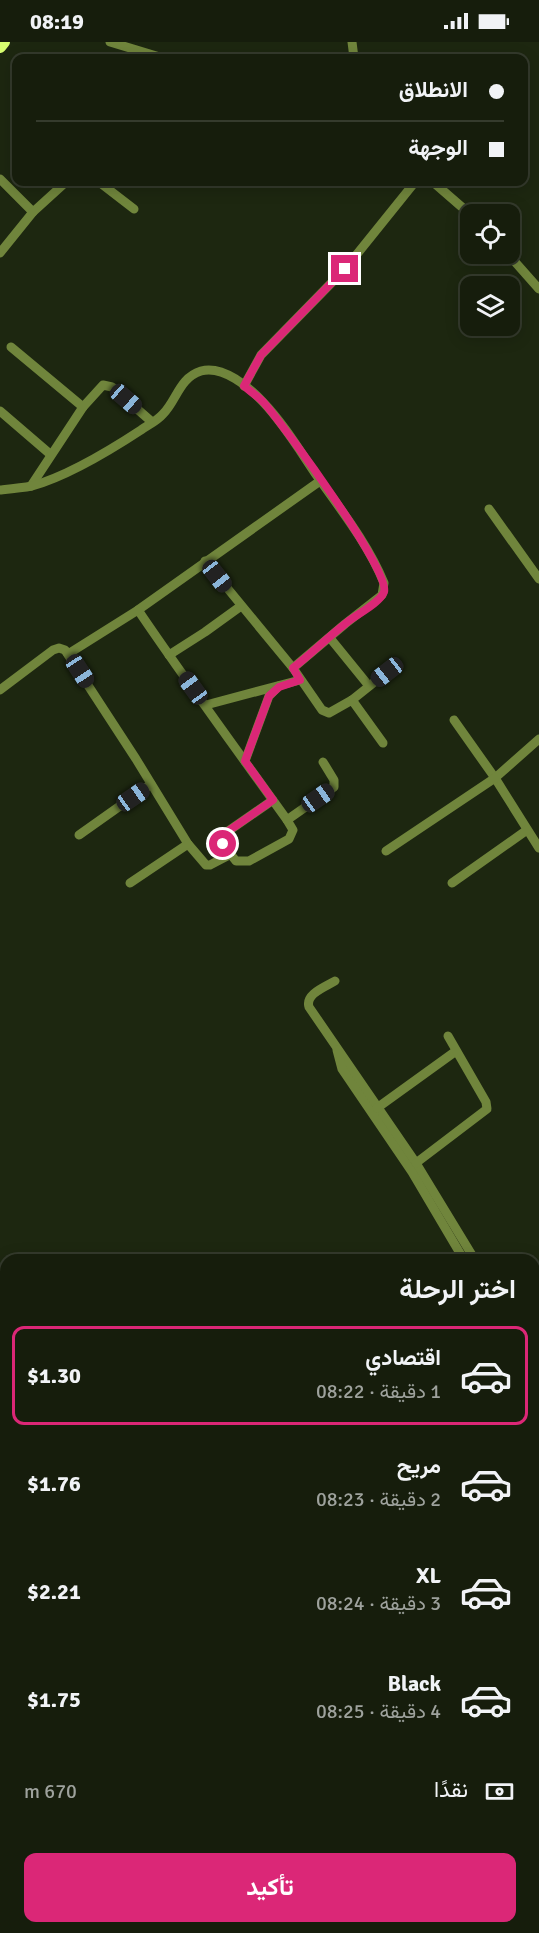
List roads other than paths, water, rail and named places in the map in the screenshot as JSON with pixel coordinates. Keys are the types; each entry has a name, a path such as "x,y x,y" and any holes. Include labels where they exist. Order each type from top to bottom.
{"street":[{"path":"0,47 4,42"},
{"path":"110,42 150,54"},
{"path":"0,179 33,212"},
{"path":"0,253 33,212 62,186"},
{"path":"104,186 134,209"},
{"path":"244,386 261,355 345,269 412,186"},
{"path":"438,186 460,205"},
{"path":"517,264 539,289"},
{"path":"11,346 83,406"},
{"path":"0,490 30,486 91,459 163,415 180,386 188,378 200,371 213,369 225,374 263,401 275,417 351,522 381,575 385,589 382,595 293,668"},
{"path":"30,486 83,406 103,385 112,387 153,422"},
{"path":"0,411 50,454"},
{"path":"68,654 138,610 320,481"},
{"path":"489,509 539,579"},
{"path":"205,561 293,668 322,710 329,713 352,700 397,664"},
{"path":"169,655 206,632 241,606"},
{"path":"138,610 273,800 293,830 289,838 249,861 236,861 223,844 224,834 273,800"},
{"path":"330,638 369,686"},
{"path":"0,690 53,650 59,648 68,654 188,844 206,866 231,854"},
{"path":"206,705 300,680"},
{"path":"245,761 269,696 279,687"},
{"path":"352,700 383,743"},
{"path":"454,720 495,778 539,848"},
{"path":"386,851 495,778 539,739"},
{"path":"287,820 334,787 334,780 323,762"},
{"path":"79,835 151,784"},
{"path":"452,883 527,830"},
{"path":"130,884 188,844"},
{"path":"335,981 310,996 307,1003 416,1162 471,1254"},
{"path":"416,1162 487,1109 486,1102 448,1036"},
{"path":"336,1048 342,1069 412,1172 460,1254"},
{"path":"378,1108 456,1051"}]}
